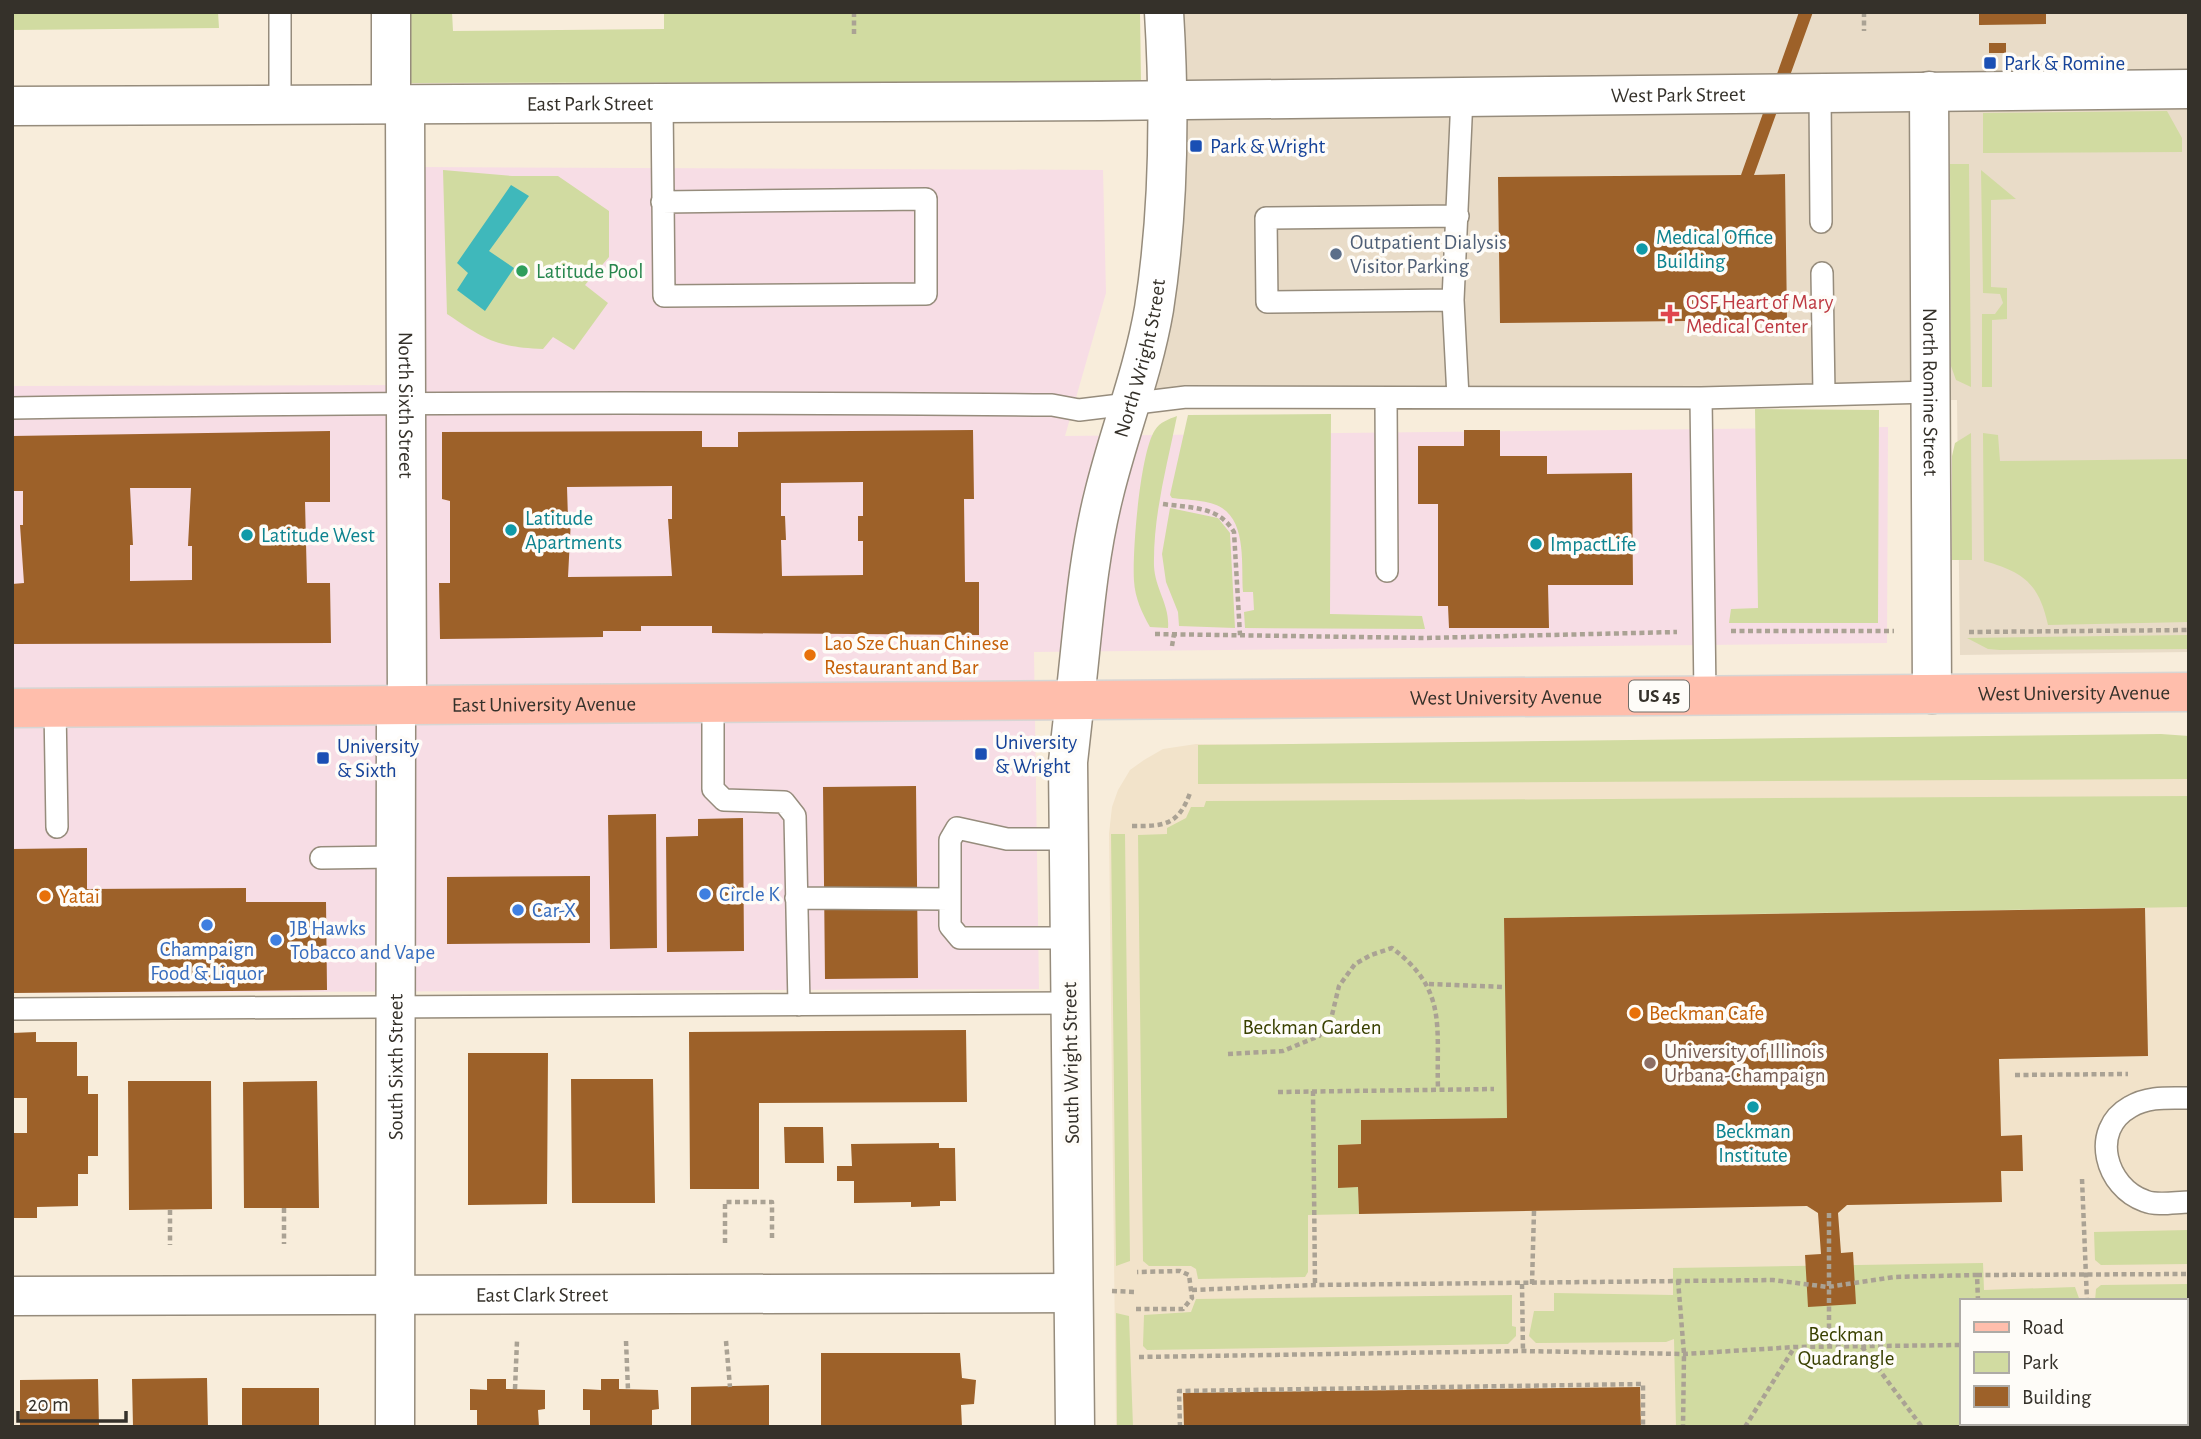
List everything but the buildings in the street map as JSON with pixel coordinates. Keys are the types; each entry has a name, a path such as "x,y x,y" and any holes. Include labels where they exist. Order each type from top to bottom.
{"main road":[{"name":"West University Avenue","path":"1075,699 2189,692"},
{"name":"East University Avenue","path":"12,708 1075,699"}],"street":[{"name":"North Sixth Street","path":"391,12 398,104 405,402 401,706"},
{"name":"North Wright Street","path":"1075,699 1091,550 1104,492 1132,403 1153,312 1163,245 1166,100 1164,12"},
{"name":"West Park Street","path":"1166,100 2189,89"},
{"name":"North Romine Street","path":"1929,91 1932,694"},
{"name":"East Park Street","path":"12,106 1166,100"},
{"name":"South Wright Street","path":"1075,699 1068,762 1075,1427"},
{"name":"South Sixth Street","path":"394,1427 394,857 401,706"},
{"name":"East Clark Street","path":"12,1296 1072,1293"}],"lane":[{"path":"280,12 280,105"},
{"path":"1820,92 1821,222"},
{"path":"1458,397 1453,300 1462,97"},
{"path":"662,103 662,202 664,296 926,294 926,199 662,202"},
{"path":"1453,300 1267,302 1266,218 1458,216"},
{"path":"1822,273 1824,394"},
{"path":"12,408 405,402 806,402 1052,405 1079,410 1186,397 1701,398 1931,392"},
{"path":"1701,398 1705,695"},
{"path":"1386,399 1387,571"},
{"path":"713,703 713,789 724,800 784,802 795,816 799,1005"},
{"path":"55,707 57,827"},
{"path":"1069,839 1007,839 957,828 950,840 950,926 960,938 1069,938"},
{"path":"321,858 394,857"},
{"path":"796,898 950,898"},
{"path":"12,1009 1071,1003"},
{"path":"2189,1098 2152,1098 2128,1107 2113,1122 2105,1153 2118,1182 2133,1196 2148,1203 2189,1202"}],"path":[{"path":"854,12 854,37"},
{"path":"1864,12 1864,31"},
{"path":"1163,504 1212,511 1226,519 1234,532 1240,635"},
{"path":"1961,632 2189,630"},
{"path":"1155,634 1425,638 1706,631 1904,631"},
{"path":"1172,646 1174,634"},
{"path":"1132,826 1159,826 1175,819 1182,813 1190,793"},
{"path":"1228,1054 1283,1051 1320,1036 1332,1015 1339,986 1355,964 1392,948 1411,963 1429,984 1436,1013 1438,1090"},
{"path":"1429,984 1505,987"},
{"path":"2015,1075 2135,1073"},
{"path":"1278,1092 1494,1089"},
{"path":"1312,1091 1315,1285"},
{"path":"725,1243 725,1202 772,1202 772,1241"},
{"path":"284,1208 284,1244"},
{"path":"170,1210 170,1245"},
{"path":"1532,1284 1534,1211"},
{"path":"1829,1213 1829,1347"},
{"path":"1136,1309 1183,1309 1190,1303 1192,1290 1189,1275 1180,1271 1137,1272"},
{"path":"1192,1290 1315,1285 1678,1280 1773,1280 1828,1287 1894,1276 2189,1274"},
{"path":"1977,1275 1978,1299"},
{"path":"2087,1276 2087,1299"},
{"path":"1678,1280 1684,1354 1683,1427"},
{"path":"1522,1284 1523,1351"},
{"path":"515,1389 517,1341"},
{"path":"626,1341 628,1390"},
{"path":"726,1341 730,1387"},
{"path":"1139,1357 1523,1351 1684,1354 1794,1347 1960,1345"},
{"path":"1745,1427 1794,1347"},
{"path":"1862,1347 1922,1427"},
{"path":"1180,1427 1179,1391 1643,1384 1643,1427"}],"shaded area":[{"name":"OSF Heart of Mary Medical Center","path":"1160,12 2189,12 2189,652 1960,655 1957,400 1137,401"},
{"path":"422,167 1103,170 1106,293 1065,436 1888,427 1887,643 1034,652 1039,989 12,993 12,386 421,385"},
{"name":"University of Illinois Urbana-Champaign","path":"1196,744 2189,749 2189,1427 1116,1427 1109,834 1112,807 1118,790 1130,770 1163,749"}],"green space":[{"path":"12,12 218,12 219,28 12,30"},
{"path":"410,12 452,12 453,31 664,29 664,12 1140,12 1141,82 410,83"},
{"path":"2167,111 2182,138 2182,152 1983,153 1983,113"},
{"path":"1950,164 1969,164 1971,387 1956,380 1951,366"},
{"name":"Latitude Pool","path":"443,170 512,176 558,176 609,211 609,257 585,285 608,303 574,350 553,337 543,349 502,344 482,336 447,314"},
{"path":"1981,170 2016,199 1991,200 1991,287 2007,288 2007,319 1992,320 1992,387 1982,387 1982,314 1995,314 2003,303 2000,294 1983,293"},
{"path":"1755,409 1879,410 1878,623 1729,623 1731,609 1758,608"},
{"path":"1331,414 1330,614 1422,616 1425,629 1245,628 1244,612 1254,610 1253,592 1243,592 1241,547 1236,524 1230,515 1217,505 1172,498 1170,495 1188,415"},
{"path":"1177,416 1161,491 1154,547 1155,574 1167,612 1168,628 1150,627 1139,605 1134,581 1138,503 1145,459 1155,430 1165,421"},
{"path":"1971,433 1972,560 1952,560 1952,456 1955,443"},
{"path":"1983,433 1998,435 2000,461 2189,459 2189,622 2048,625 2040,599 2028,582 2010,570 1984,561"},
{"path":"1170,508 1218,518 1230,533 1235,628 1179,626 1178,612 1166,582 1162,554"},
{"path":"2189,635 2189,649 2000,650 1988,649 1967,638"},
{"path":"2161,734 2189,736 2189,779 1198,784 1198,745"},
{"name":"Beckman Garden","path":"2189,796 2189,907 1504,918 1507,1118 1361,1120 1361,1144 1338,1145 1338,1187 1358,1187 1359,1214 1308,1215 1308,1272 1305,1277 1198,1279 1196,1269 1191,1266 1149,1266 1143,1261 1138,835 1167,834 1167,828 1186,818 1191,807 1204,807 1206,801"},
{"path":"1111,834 1125,834 1130,1261 1116,1266"},
{"path":"2189,1230 2189,1264 2101,1265 2095,1260 2094,1232"},
{"name":"Beckman Quadrangle","path":"1983,1263 1984,1290 2075,1287 2079,1299 1960,1299 1960,1425 2023,1427 1676,1427 1674,1339 1666,1342 1536,1343 1529,1336 1534,1311 1554,1311 1554,1293 1673,1295 1673,1268"},
{"path":"2189,1284 2189,1322 2187,1326 2187,1299 2095,1299 2096,1289 2101,1285"},
{"path":"1512,1295 1512,1326 1516,1327 1516,1336 1508,1344 1147,1350 1143,1346 1144,1315 1191,1312 1196,1299"},
{"path":"1116,1313 1129,1316 1133,1427 1117,1427"}],"water":[{"path":"511,185 529,196 489,251 514,268 485,311 457,290 468,273 457,263"}],"place":[{"name":"Park & Romine","path":"1990,63"},
{"name":"Park & Wright","path":"1196,146"},
{"name":"Medical Office Building","path":"1642,249"},
{"name":"Outpatient Dialysis Visitor Parking","path":"1336,254"},
{"name":"Latitude Pool","path":"522,271"},
{"name":"OSF Heart of Mary Medical Center","path":"1670,314"},
{"name":"Latitude Apartments","path":"511,530"},
{"name":"Latitude West","path":"247,535"},
{"name":"ImpactLife","path":"1536,544"},
{"name":"Lao Sze Chuan Chinese Restaurant and Bar","path":"810,655"},
{"name":"University & Wright","path":"981,754"},
{"name":"University & Sixth","path":"323,758"},
{"name":"Circle K","path":"705,894"},
{"name":"Yatai","path":"45,896"},
{"name":"Car-X","path":"518,910"},
{"name":"Champaign Food & Liquor","path":"207,925"},
{"name":"JB Hawks Tobacco and Vape","path":"276,940"},
{"name":"Beckman Cafe","path":"1635,1013"},
{"name":"University of Illinois Urbana-Champaign","path":"1650,1063"},
{"name":"Beckman Institute","path":"1753,1107"}]}
